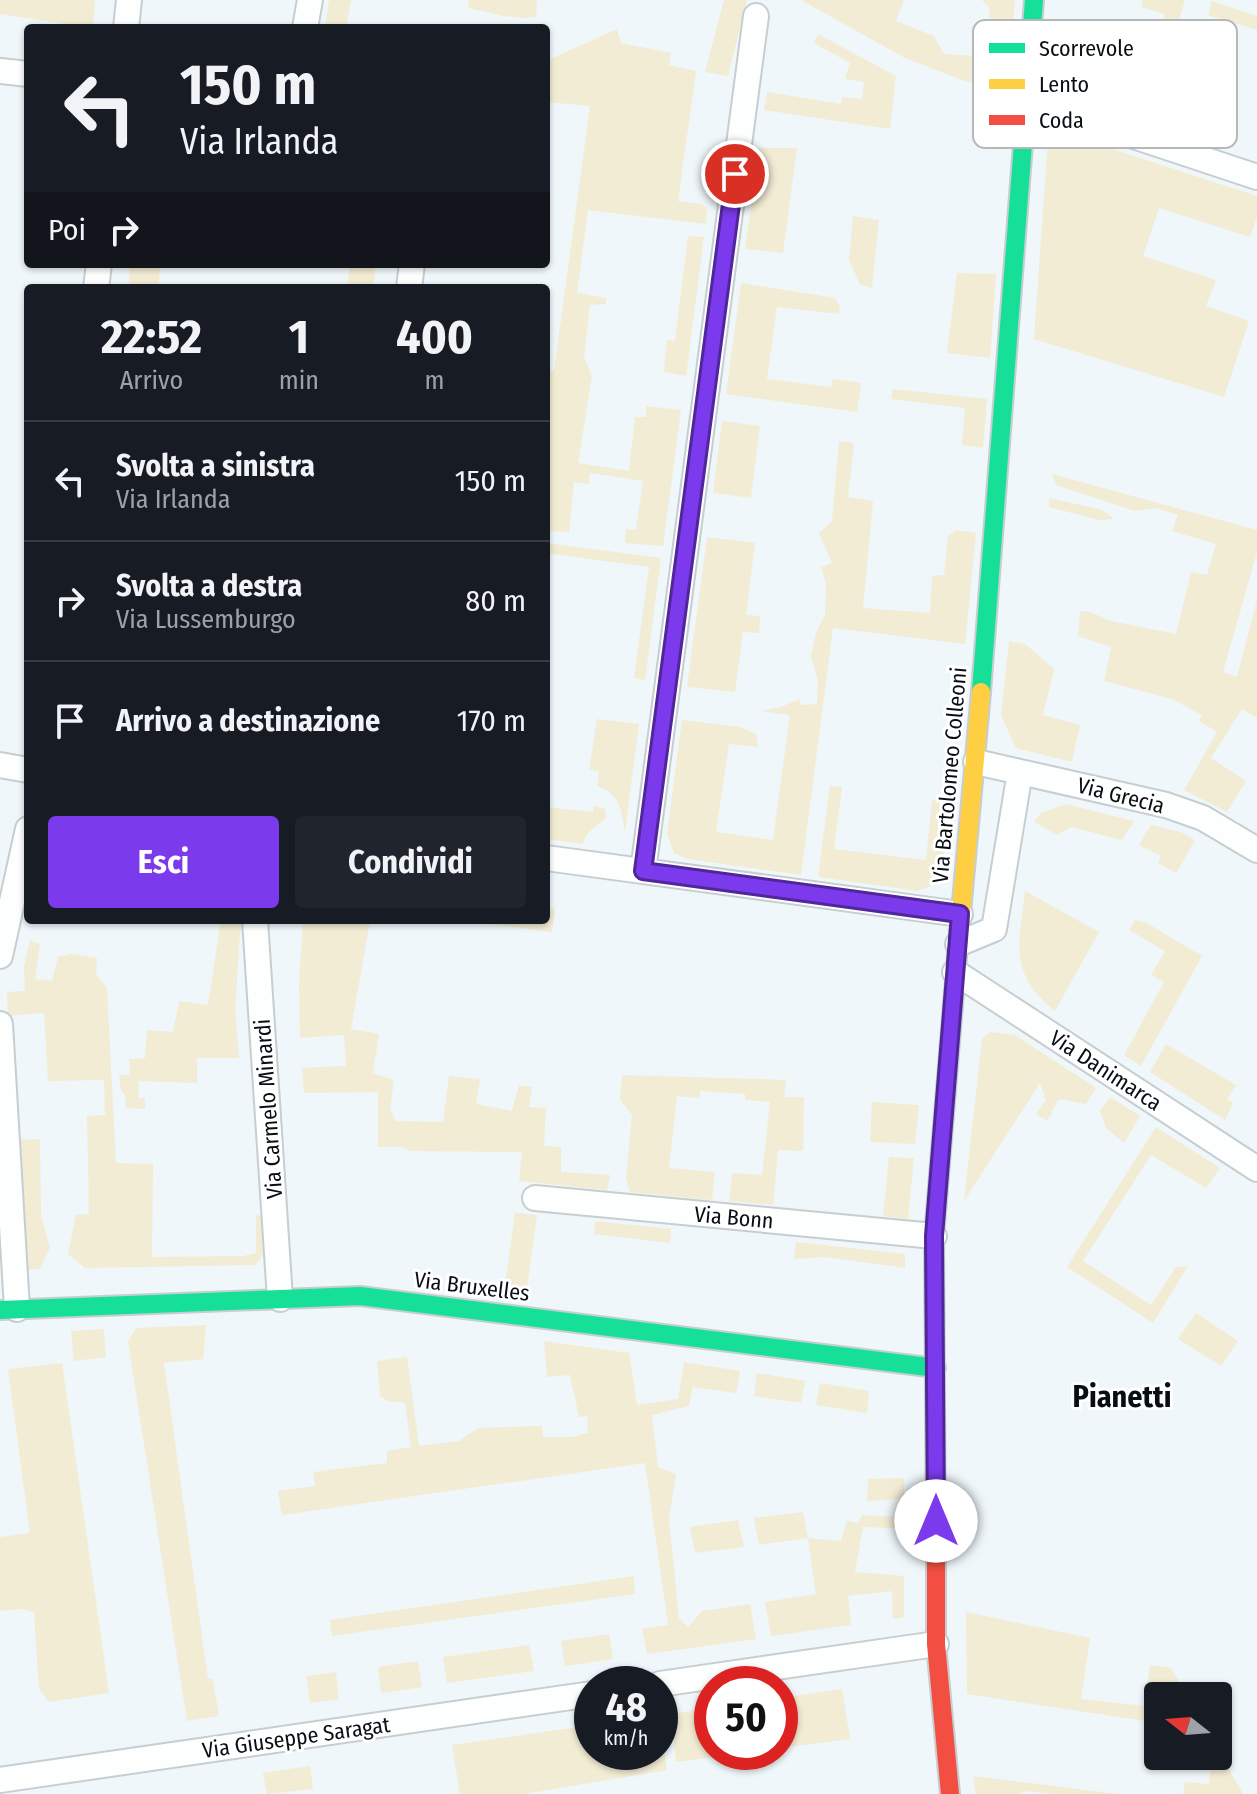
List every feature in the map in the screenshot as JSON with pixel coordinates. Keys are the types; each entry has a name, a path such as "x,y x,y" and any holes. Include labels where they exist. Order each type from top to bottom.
{"main road":[{"name":"Via Bartolomeo Colleoni","path":"1033,20 1034,0"},
{"name":"Via Bartolomeo Colleoni","path":"950,1794 936,1644 934,1236 960,914 976,762 1024,148"},
{"name":"Via Bruxelles","path":"9,1310 360,1296 936,1368"}],"street":[{"path":"126,24 129,0"},
{"path":"306,24 310,0"},
{"path":"643,871 756,16"},
{"path":"0,71 24,74"},
{"path":"1170,148 1257,177"},
{"name":"Via Grecia","path":"976,762 1166,805 1203,818 1257,850"},
{"path":"0,765 24,769"},
{"path":"958,944 994,929 1020,772"},
{"path":"0,956 24,847"},
{"path":"550,859 960,914"},
{"name":"Via Carmelo Minardi","path":"255,924 280,1299"},
{"name":"Via Danimarca","path":"955,972 1257,1169"},
{"path":"0,1024 9,1310"},
{"name":"Via Bonn","path":"535,1198 934,1236"},
{"path":"678,1681 936,1644"},
{"name":"Via Giuseppe Saragat","path":"0,1780 574,1697"}],"shaded area":[{"path":"0,0 95,0 93,24 66,24 0,14"},
{"path":"329,0 351,0 347,24 326,24"},
{"path":"469,0 537,0 536,17 510,17 468,8"},
{"path":"724,0 747,0 728,76 705,72"},
{"path":"801,0 904,0 896,21 934,36 944,54 973,56 973,83 905,58"},
{"path":"982,0 1015,0 1013,20 989,18 990,8"},
{"path":"1143,0 1185,0 1179,20 1163,20 1165,14 1141,7"},
{"path":"1212,1 1257,16 1257,30 1237,24 1237,20 1208,15"},
{"path":"617,29 621,43 671,53 669,65 696,71 678,201 701,204 707,208 706,224 588,210 577,293 606,298 606,304 590,305 584,357 592,376 578,463 629,471 635,417 646,417 646,406 681,410 663,546 625,543 626,529 636,530 643,481 590,473 589,484 574,482 569,532 550,531 550,370 554,371 590,106 550,102 550,59"},
{"path":"818,34 896,76 890,129 764,110 767,92 841,104 842,97 862,99 864,82 845,79 850,63 814,43"},
{"path":"759,148 797,148 783,253 745,249"},
{"path":"1047,148 1109,148 1257,196 1257,217 1250,237 1159,208 1143,256 1216,280 1206,306 1249,321 1224,397 1034,339"},
{"path":"853,216 879,220 872,288 860,284 849,260"},
{"path":"688,236 704,237 686,376 664,372 667,340 675,341"},
{"path":"130,268 160,268 158,284 128,284"},
{"path":"350,268 376,268 374,284 348,284"},
{"path":"957,273 996,274 990,358 947,353"},
{"path":"741,283 835,298 840,307 839,314 777,307 767,379 831,387 833,379 861,383 857,412 726,394"},
{"path":"893,389 987,399 983,448 962,445 965,408 891,399"},
{"path":"722,421 760,426 751,498 713,493"},
{"path":"839,441 854,443 848,497 873,501 863,608 930,613 932,576 944,575 948,536 957,530 976,533 965,644 833,628 801,875 687,859 674,853 667,834 682,720 740,727 756,734 758,747 729,744 716,832 773,840 790,715 761,711 799,699 801,705 817,704 818,681 811,656 816,632 825,615 826,584 821,567 832,563 819,533 832,521"},
{"path":"1052,474 1257,530 1257,552 1223,672 1237,677 1257,600 1257,718 1242,709 1211,758 1246,781 1227,812 1184,790 1217,732 1199,721 1202,715 1172,699 1104,681 1111,647 1078,636 1080,611 1111,621 1176,634 1191,572 1207,575 1216,544 1172,531 1178,515 1155,508 1135,511 1056,485"},
{"path":"1049,498 1103,510 1114,519 1099,520 1049,507"},
{"path":"707,537 755,543 746,615 760,616 759,633 743,632 735,692 687,687"},
{"path":"550,544 661,558 645,680 634,678 649,567 550,554"},
{"path":"1009,641 1025,644 1054,669 1043,715 1080,725 1072,762 1016,748 1001,715"},
{"path":"597,719 639,724 625,832 615,798 597,786 599,771 589,770"},
{"path":"830,786 842,787 834,849 926,860 932,800 949,802 942,870 935,884 918,891 818,877"},
{"path":"1066,804 1134,821 1122,840 1071,827 1057,835 1034,822 1041,813"},
{"path":"594,805 605,809 606,818 588,833 582,844 550,840 550,807 593,812"},
{"path":"1151,825 1181,832 1195,840 1176,873 1158,863 1161,856 1139,845"},
{"path":"1025,891 1099,932 1055,1011 1040,997 1023,971 1019,943"},
{"path":"550,908 555,909 552,932 491,924 550,924"},
{"path":"1135,920 1145,922 1202,956 1141,1066 1124,1055 1164,982 1151,975 1165,951 1129,930"},
{"path":"220,924 241,924 235,1009 239,1058 197,1058 197,1083 139,1081 138,1098 145,1098 145,1109 126,1108 119,1075 130,1075 129,1059 145,1058 147,1030 173,1032 179,1001 208,1005"},
{"path":"303,924 369,924 351,1029 379,1034 373,1073 394,1080 390,1109 396,1121 443,1122 449,1076 480,1079 476,1104 512,1111 519,1085 532,1087 529,1107 546,1108 544,1146 561,1147 561,1172 610,1175 607,1190 519,1181 522,1152 410,1151 401,1147 378,1147 378,1092 304,1093 302,1068 346,1066 344,1035 300,1038"},
{"path":"30,940 40,944 35,979 52,981 58,957 71,954 97,958 96,974 107,988 116,1163 153,1164 152,1257 243,1256 256,1253 256,1215 264,1216 266,1242 263,1255 255,1265 85,1268 68,1254 76,1215 89,1214 87,1116 105,1115 104,1080 48,1081 44,1013 8,1016 7,992 25,991 24,966"},
{"path":"990,1032 1015,1035 1096,1088 1086,1104 1059,1099 1047,1121 1036,1114 1046,1100 1040,1083 964,1201 982,1039"},
{"path":"1166,1044 1236,1085 1227,1099 1233,1103 1225,1120 1150,1072"},
{"path":"622,1075 786,1080 784,1097 804,1097 803,1151 778,1150 773,1205 729,1201 732,1173 762,1175 770,1102 745,1100 745,1094 700,1091 699,1098 677,1096 669,1168 715,1172 712,1200 630,1192 626,1178 632,1115 620,1099"},
{"path":"1110,1097 1140,1116 1124,1143 1106,1128 1100,1111"},
{"path":"872,1102 919,1105 915,1144 870,1142"},
{"path":"1156,1127 1220,1168 1206,1188 1151,1155 1083,1261 1151,1305 1176,1267 1188,1266 1153,1323 1067,1267"},
{"path":"40,1139 41,1216 50,1248 40,1269 19,1270 14,1140"},
{"path":"889,1157 914,1158 908,1219 883,1216"},
{"path":"515,1213 537,1215 526,1294 504,1291"},
{"path":"595,1221 671,1229 670,1243 594,1234"},
{"path":"796,1242 905,1254 905,1268 825,1257 794,1259"},
{"path":"1196,1313 1238,1341 1221,1366 1178,1339"},
{"path":"206,1325 203,1359 164,1363 208,1679 213,1679 219,1716 187,1721 128,1341 136,1328"},
{"path":"104,1329 106,1357 74,1361 71,1331"},
{"path":"544,1341 629,1353 637,1405 678,1399 684,1362 740,1371 736,1393 693,1387 689,1406 652,1415 658,1467 676,1474 669,1518 679,1618 688,1627 702,1611 750,1604 756,1639 647,1654 642,1629 668,1625 645,1463 282,1515 278,1491 315,1486 313,1472 387,1463 387,1451 411,1447 405,1403 388,1401 380,1396 377,1361 407,1357 419,1446 459,1441 478,1428 542,1426 543,1437 572,1437 588,1433 587,1416 579,1417 570,1375 547,1377"},
{"path":"62,1363 109,1693 49,1702 39,1689 34,1612 21,1609 0,1611 0,1537 30,1533 8,1369"},
{"path":"757,1373 805,1381 801,1403 754,1396"},
{"path":"820,1383 869,1391 867,1413 816,1405"},
{"path":"904,1478 904,1499 867,1501 868,1479"},
{"path":"803,1512 808,1538 759,1545 754,1518"},
{"path":"862,1515 896,1517 895,1528 863,1527 855,1572 904,1576 904,1617 893,1619 892,1591 848,1596 851,1625 771,1636 765,1602 816,1594 808,1538 841,1541 847,1521 858,1523"},
{"path":"738,1520 744,1547 695,1553 690,1527"},
{"path":"634,1576 635,1594 332,1636 330,1620"},
{"path":"966,1612 1090,1638 1081,1699 1144,1706 1144,1721 967,1694"},
{"path":"609,1634 613,1659 565,1666 561,1641"},
{"path":"529,1645 534,1671 447,1683 443,1657"},
{"path":"418,1661 422,1687 381,1693 378,1667"},
{"path":"1150,1665 1171,1668 1179,1682 1148,1682"},
{"path":"336,1672 339,1699 310,1703 306,1676"},
{"path":"842,1689 850,1739 798,1746 798,1695"},
{"path":"694,1711 694,1760 678,1762 678,1713"},
{"path":"574,1728 574,1770 667,1770 523,1794 460,1794 452,1745"},
{"path":"310,1766 313,1789 267,1794 263,1773"},
{"path":"1211,1770 1229,1770 1243,1794 1183,1794 1185,1782 1209,1784"},
{"path":"973,1776 1118,1794 1023,1791 1020,1794 976,1794"}],"traffic: fast":[{"path":"1032,20 1034,0"},
{"path":"981,692 1023,148"},
{"path":"936,1562 934,1236 956,968"},
{"path":"0,1310 360,1296 936,1368"}],"traffic: slow":[{"path":"956,968 981,692"}],"traffic: jam":[{"path":"936,1562 936,1644 950,1794"}],"district":[{"name":"Pianetti","path":"1122,1397"}],"route":[{"path":"735,174 643,871 960,914 934,1236 936,1521"}]}
